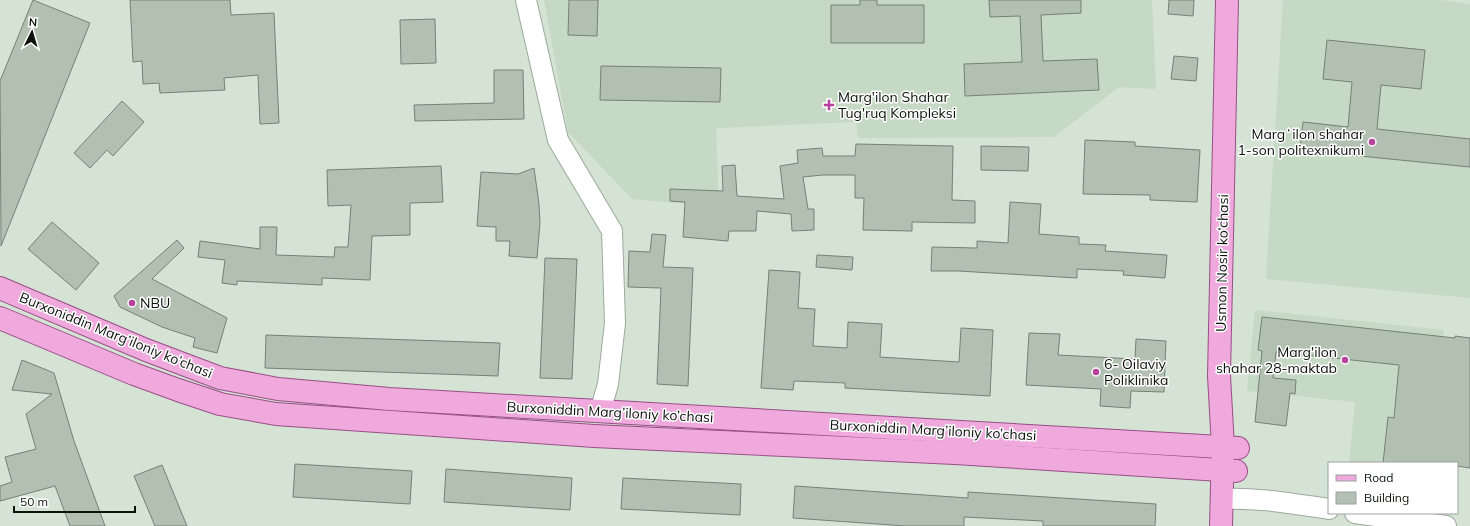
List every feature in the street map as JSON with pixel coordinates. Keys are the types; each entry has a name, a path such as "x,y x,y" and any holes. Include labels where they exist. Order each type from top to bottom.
{"main road":[{"name":"Usmon Nosir ko‘chasi","path":"1221,526 1228,498 1230,447 1219,376 1227,0"},
{"name":"Burxoniddin Marg’iloniy ko’chasi","path":"0,288 146,350 220,378 278,389 389,399 600,412 1230,447"},
{"name":"Burxoniddin Marg’iloniy ko’chasi","path":"0,318 134,374 220,404 276,414 594,436 955,453 1229,471"},
{"path":"594,436 600,412"},
{"name":"Usmon Nosir ko‘chasi","path":"1228,498 1235,526"}],"street":[{"path":"526,0 558,140 612,231 615,323 608,384 600,412"},
{"path":"1228,498 1328,509"},
{"path":"1362,514 1446,526"}],"shaded area":[{"name":"Marg'ilon Shahar Tug'ruq Kompleksi","path":"544,0 1152,0 1156,89 1119,87 1054,137 858,138 856,122 716,128 719,207 632,199 568,132"},
{"name":"Margʻilon shahar 1-son politexnikumi","path":"1283,0 1440,0 1470,4 1470,298 1266,279"},
{"name":"Marg'ilon shahar 28-maktab","path":"1255,310 1444,330 1427,462 1349,462 1355,402 1247,391"}],"building":[{"path":"33,0 90,23 1,246 0,81"},
{"path":"130,0 230,0 231,15 274,13 279,123 260,124 258,75 224,78 225,90 160,93 159,83 143,84 142,61 133,62"},
{"path":"569,0 598,0 597,36 568,35"},
{"path":"860,0 877,0 877,5 924,5 924,43 831,43 831,5 860,5"},
{"path":"989,0 1081,0 1081,13 1041,15 1043,61 1097,59 1099,90 965,96 964,64 1022,62 1020,16 990,17"},
{"path":"1169,0 1194,0 1193,16 1168,14"},
{"path":"435,19 436,63 401,64 400,20"},
{"path":"1327,40 1425,50 1421,89 1381,85 1377,129 1470,139 1470,167 1300,150 1303,122 1348,127 1352,82 1323,79"},
{"path":"1174,56 1198,58 1196,81 1171,79"},
{"path":"601,66 721,68 720,102 600,100"},
{"path":"494,70 523,70 524,119 415,121 414,105 494,103"},
{"path":"122,101 144,122 113,156 107,150 90,168 74,153"},
{"path":"1085,140 1135,142 1135,146 1200,150 1197,202 1150,200 1150,195 1083,194"},
{"path":"856,144 953,146 952,200 975,201 975,223 912,222 912,231 863,230 864,198 855,198 855,175 823,175 803,177 808,209 814,209 814,230 792,231 791,214 757,211 756,231 729,231 728,241 683,237 685,202 670,201 670,189 723,191 722,166 735,165 737,196 784,199 780,166 798,163 797,150 822,148 823,156 855,156"},
{"path":"981,146 1029,147 1028,171 981,170"},
{"path":"441,166 443,202 410,203 410,235 372,236 370,280 322,278 322,285 237,281 237,285 222,283 225,260 198,257 200,241 260,249 260,227 277,227 276,255 334,257 335,247 348,247 351,205 328,206 327,170"},
{"path":"534,168 540,223 537,258 509,256 510,241 496,241 496,227 477,226 481,172 518,174"},
{"path":"1010,202 1041,204 1039,234 1079,237 1079,244 1106,245 1105,251 1167,255 1165,278 1123,275 1124,271 1077,269 1077,278 958,271 931,271 932,247 977,248 977,241 1008,243"},
{"path":"52,222 99,263 76,290 28,249"},
{"path":"652,234 666,235 663,267 693,268 688,386 657,384 661,288 628,287 629,251 650,252"},
{"path":"177,240 184,248 152,279 227,318 217,353 193,347 195,338 162,327 120,307 114,296"},
{"path":"817,255 853,257 852,270 816,267"},
{"path":"545,258 577,259 572,379 540,378"},
{"path":"769,270 800,272 798,308 815,309 813,346 847,348 848,322 882,324 880,357 959,362 961,328 993,330 990,396 845,388 845,383 794,381 793,390 761,388"},
{"path":"1262,317 1455,338 1455,336 1470,338 1470,468 1458,466 1458,462 1383,462 1388,417 1394,418 1399,365 1276,352 1273,378 1296,380 1295,394 1290,393 1286,426 1255,422 1262,351 1258,350"},
{"name":"6- Oilaviy Poliklinika","path":"1029,333 1060,334 1058,355 1135,359 1136,339 1166,341 1164,392 1131,391 1130,408 1100,406 1101,389 1026,385"},
{"path":"266,335 500,343 498,376 265,368"},
{"path":"22,360 54,373 74,441 105,526 70,526 55,486 0,501 0,486 12,482 5,457 36,449 26,414 52,394 12,390"},
{"path":"295,464 412,471 410,504 293,497"},
{"path":"162,465 187,526 155,526 134,476"},
{"path":"446,469 572,478 570,510 444,502"},
{"path":"623,478 741,484 740,515 621,509"},
{"path":"795,486 968,498 968,492 1156,504 1155,526 1043,526 1043,521 964,517 964,526 906,526 793,518"}],"place":[{"name":"Marg'ilon Shahar Tug'ruq Kompleksi","path":"829,105"},
{"name":"Margʻilon shahar 1-son politexnikumi","path":"1372,142"},
{"name":"NBU","path":"132,303"},
{"name":"Marg'ilon shahar 28-maktab","path":"1345,360"},
{"name":"6- Oilaviy Poliklinika","path":"1096,372"}]}
